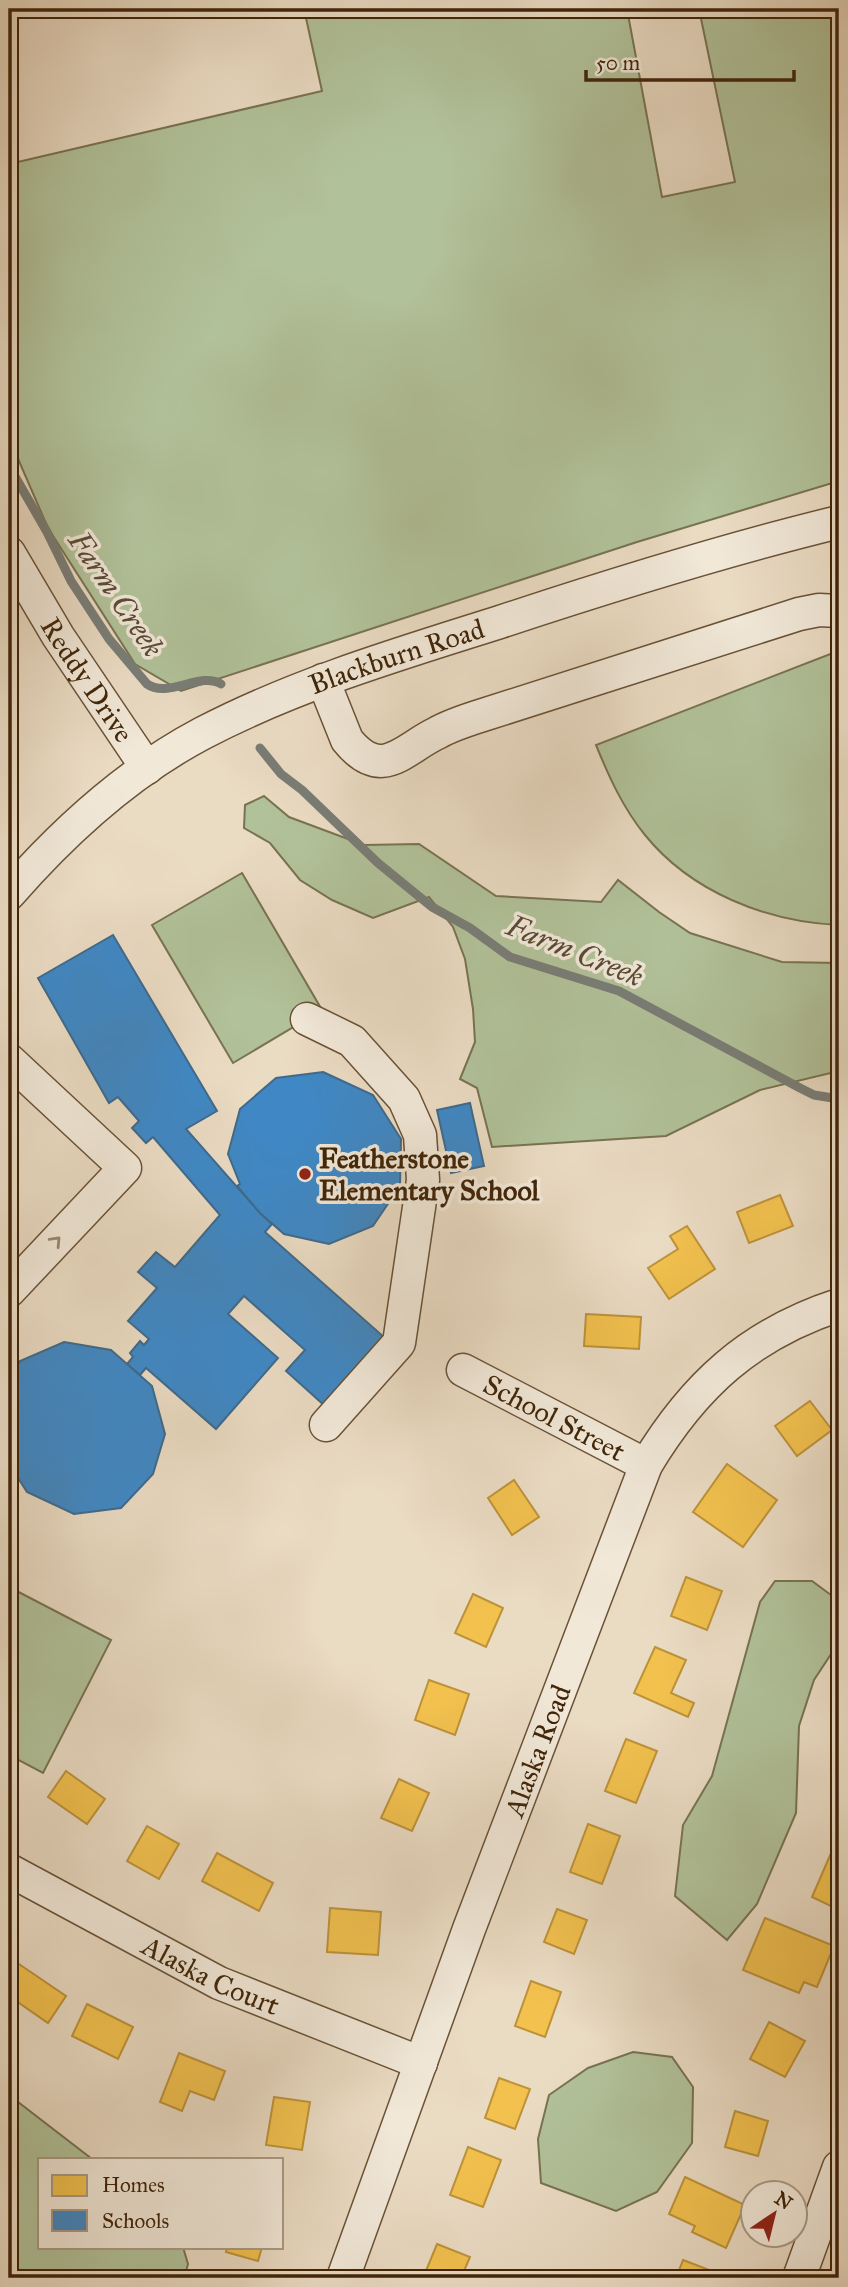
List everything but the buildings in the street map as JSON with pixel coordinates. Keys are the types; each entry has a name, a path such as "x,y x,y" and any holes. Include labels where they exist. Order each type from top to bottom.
{"street":[{"name":"Blackburn Road","path":"9,894 91,811 147,768 201,734 260,705 323,680 661,570 839,522"},
{"name":"Reddy Drive","path":"9,553 58,636 147,768"},
{"path":"323,680 347,740 368,757 386,761 405,754 435,733 483,715 799,614 819,610 839,611"},
{"path":"307,1019 352,1041 404,1099 420,1135 423,1180 399,1343 326,1425"},
{"path":"9,1060 125,1168 9,1291"},
{"name":"Alaska Road","path":"343,2278 540,1738 646,1465 668,1428 698,1391 733,1360 771,1334 839,1305"},
{"name":"School Street","path":"463,1370 646,1465"},
{"name":"Alaska Court","path":"9,1870 219,1983 421,2063"},
{"path":"799,2278 839,2167"}],"green space":[{"path":"304,9 627,9 662,197 735,182 699,9 839,9 839,481 637,542 181,691 135,664 48,528 9,438 9,164 322,91"},
{"path":"839,651 839,925 785,918 758,910 708,888 685,873 664,855 637,825 617,792 596,745"},
{"path":"264,796 289,817 364,845 419,844 496,896 601,902 618,880 690,933 782,962 839,963 839,1071 760,1090 666,1136 492,1147 477,1088 460,1079 475,1042 465,959 453,927 429,897 373,918 332,900 300,880 270,843 244,828 245,805"},
{"path":"242,873 322,1010 233,1063 152,925"},
{"path":"775,1581 812,1581 835,1598 839,1618 839,1642 814,1680 799,1726 796,1813 757,1904 727,1940 675,1896 683,1825 712,1776 760,1602"},
{"path":"9,1587 111,1640 43,1773 9,1755"},
{"path":"633,2052 672,2057 693,2087 692,2143 657,2192 616,2211 541,2183 538,2139 549,2095 588,2068"},
{"path":"9,2095 91,2158 38,2158 38,2248 183,2248 188,2264 184,2278 9,2278"}],"waterway":[{"name":"Farm Creek","path":"9,466 47,532 71,581 109,639 147,684 155,688 204,681 221,684"},
{"name":"Farm Creek","path":"260,748 281,774 302,790 378,863 432,907 470,928 510,957 619,991 814,1095 839,1099"}],"place":[{"name":"Featherstone Elementary School","path":"305,1174"}]}
